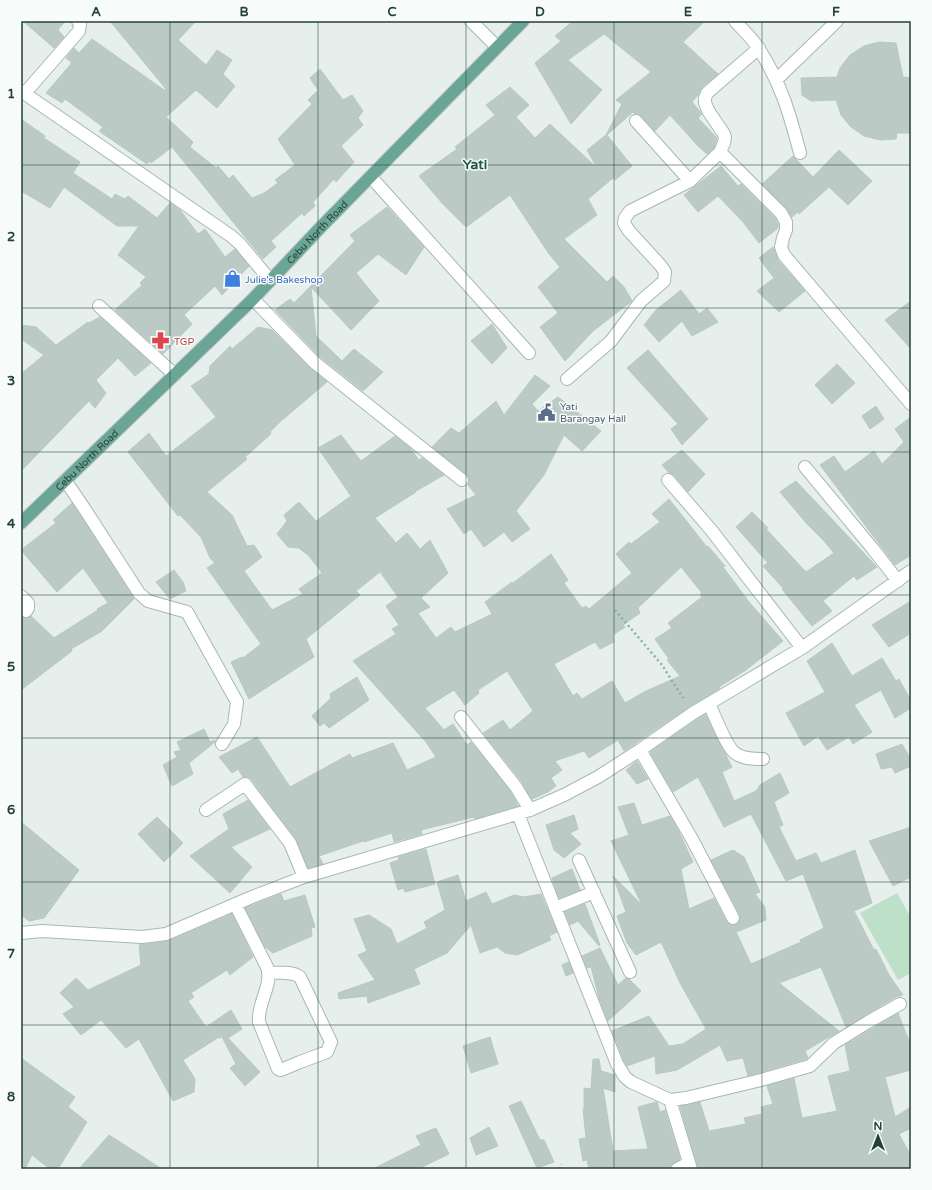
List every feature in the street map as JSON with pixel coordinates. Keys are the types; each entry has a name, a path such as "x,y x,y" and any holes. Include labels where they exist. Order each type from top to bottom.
{"main road":[{"name":"Cebu North Road","path":"21,523 253,299 523,21"}],"street":[{"path":"78,21 80,24 79,31 23,92 231,236 240,244 270,280"},
{"path":"471,21 497,47"},
{"path":"735,21 759,48 777,79 787,104 800,153"},
{"path":"777,79 837,21"},
{"path":"567,378 611,340 641,301 664,281 665,272 629,231 624,223 625,218 630,211 690,181 720,152 724,143 724,134 709,112 705,98 707,94 759,48"},
{"path":"636,121 690,181"},
{"path":"720,152 781,213 786,222 786,230 782,238 781,247 784,255 911,404"},
{"path":"371,177 529,353"},
{"path":"253,299 314,362 462,480"},
{"path":"99,306 175,375"},
{"path":"805,468 898,581"},
{"path":"65,480 139,593 148,600 187,612 237,702 234,724 222,744"},
{"path":"668,480 712,531 802,648"},
{"path":"21,933 42,931 142,937 166,934 304,877 530,810 564,795 640,750 693,713 802,648 911,571"},
{"path":"21,596 28,603 28,608 26,611"},
{"path":"709,704 728,745 735,753 749,759 762,759"},
{"path":"461,717 516,787 530,810"},
{"path":"640,750 692,838 733,918"},
{"path":"206,810 245,784 290,843 304,877"},
{"path":"518,814 616,1064 625,1077 631,1082 670,1100 686,1098 761,1080 810,1066 834,1043 900,1004"},
{"path":"580,860 630,972"},
{"path":"555,908 594,892"},
{"path":"236,904 269,973 258,1014 259,1022 278,1069 282,1070 327,1052 331,1042 300,977 291,973 269,973"},
{"path":"670,1100 690,1166 677,1169"}],"path":[{"path":"615,610 662,665 693,713"},
{"path":"560,1169 562,1164"}],"green space":[{"path":"897,893 911,918 911,973 898,980 860,913"}],"building":[{"path":"23,21 65,21 58,30 64,37 54,48"},
{"path":"110,21 196,21 178,40 206,65 217,50 232,60 223,74 235,86 217,108 196,90 166,117 193,142 190,147 216,168 218,166 229,179 233,175 252,198 264,193 278,183 275,180 295,165 278,139 312,104 308,100 318,90 310,78 320,69 343,100 352,95 363,111 358,118 363,125 341,146 354,162 336,182 334,179 313,202 315,206 304,216 302,213 271,241 276,247 263,259 172,147 151,163 150,161 147,164 99,131 103,127 65,99 62,103 46,93 71,64 71,62 66,58 74,48 79,53 92,39 164,90 166,89"},
{"path":"573,21 705,21 683,42 718,74 702,87 692,102 702,114 698,118 717,138 714,148 707,154 670,115 655,131 641,116 633,112 607,135 632,166 615,180 613,178 588,199 597,215 564,239 607,282 613,276 624,287 632,301 593,331 565,361 540,327 558,313 538,287 560,267 549,254 510,195 466,227 442,203 419,176 457,149 455,147 495,115 486,105 510,87 529,105 516,117 535,138 550,124 597,168 587,150 606,135 622,104 616,100 651,72 604,34 568,60 602,90 571,124 535,63 561,41 555,36"},
{"path":"879,42 896,43 903,77 911,78 911,133 897,133 896,139 880,140 864,136 851,127 841,115 836,100 811,101 802,95 801,78 837,77 840,68 850,55 864,46"},
{"path":"21,119 45,136 44,138 80,162 73,173 112,199 115,194 125,199 128,196 157,218 170,203 180,210 198,234 205,229 225,257 235,249 249,266 222,295 215,286 184,315 192,324 163,354 115,310 142,285 140,283 146,277 118,255 139,226 117,226 64,187 50,208 21,191"},
{"path":"839,150 872,181 848,205 829,187 799,214 798,212 792,217 786,208 762,184 793,156 813,177"},
{"path":"721,166 738,186 741,184 775,218 778,224 778,228 759,243 743,222 718,196 698,212 684,195"},
{"path":"387,207 424,247 406,275 378,254 356,273 379,301 351,330 311,287 316,336 342,361 354,349 383,372 363,391 319,356 275,310 290,299 294,303 355,241 350,235"},
{"path":"773,247 778,260 805,291 779,312 757,291 774,278 759,258"},
{"path":"681,290 699,314 707,308 718,322 692,336 682,321 659,342 644,325 656,310"},
{"path":"911,301 911,349 885,320"},
{"path":"100,317 151,363 135,376 118,358 96,380 106,393 95,408 89,401 21,471 21,374 44,355 21,339 21,325 36,327 56,345 88,322 89,323"},
{"path":"492,324 507,348 492,364 471,341"},
{"path":"258,327 272,330 309,367 327,382 281,421 270,432 271,434 245,457 247,459 207,492 232,515 247,546 254,545 262,557 244,571 272,610 303,594 299,589 322,573 309,556 299,548 288,547 277,534 287,521 284,515 299,502 316,521 351,496 318,448 341,435 361,461 395,436 410,448 419,460 422,458 444,475 416,491 375,518 396,543 407,533 420,549 430,540 448,573 421,598 430,607 418,613 436,638 451,627 455,632 492,614 485,602 551,554 568,580 564,583 582,608 586,606 589,609 632,573 616,554 629,542 631,544 660,522 652,514 669,499 707,547 708,546 725,566 723,567 749,602 783,641 746,670 719,687 720,688 624,751 618,740 589,758 584,751 555,761 562,770 551,778 556,786 548,792 532,799 522,782 483,733 503,720 510,730 533,711 507,671 478,690 479,693 465,705 454,690 425,708 444,730 453,724 467,745 471,742 510,791 518,806 475,819 474,817 421,830 422,834 394,842 392,833 364,842 363,841 319,856 323,864 308,868 296,839 251,779 248,777 243,777 238,769 232,773 219,757 257,737 290,787 350,754 352,758 393,743 407,770 436,757 426,742 353,661 396,634 392,629 399,625 386,606 398,597 380,572 356,591 360,595 306,639 314,657 249,699 231,662 242,657 243,658 261,644 207,568 215,563 210,558 201,537 180,515 178,516 128,452 149,433 166,456 216,417 191,386 209,374 210,366 230,346 232,349","holes":["681,567 702,593 700,594 702,597 668,623 672,628 655,639 669,659 667,660 680,676 646,691 625,703 612,681 582,699 577,693 573,696 554,664 595,642 600,649 614,642 613,635 625,627 623,625 640,613 638,608"]},
{"path":"648,350 708,419 682,445 671,429 678,424 627,368"},
{"path":"837,364 855,383 832,404 815,385"},
{"path":"535,375 550,386 532,404 538,411 558,397 601,431 582,451 564,435 544,475 516,511 530,529 512,542 504,532 484,547 471,529 464,534 447,509 476,495 468,485 469,477 432,447 451,428 459,433 496,401 504,415"},
{"path":"876,406 884,419 870,429 862,416"},
{"path":"911,417 911,555 895,565 820,465 834,456 845,472 874,451 882,464 904,442 895,429"},
{"path":"682,450 705,474 688,492 674,475 669,473 662,465"},
{"path":"796,481 877,567 857,580 854,576 823,601 832,611 812,626 782,589 783,588 763,566 768,563 736,527 752,512 806,572 834,553 780,492"},
{"path":"72,503 134,599 102,631 71,649 72,651 21,690 21,616 26,618 31,616 54,638 108,603 83,568 57,592 21,550 56,523 53,520"},
{"path":"174,570 183,582 186,591 170,599 156,582"},
{"path":"911,601 911,633 889,647 872,625"},
{"path":"832,643 852,676 882,658 896,681 899,679 911,701 911,708 895,718 881,690 854,705 872,732 853,744 849,737 827,750 818,736 804,746 786,713 825,692 807,661"},
{"path":"357,677 369,700 329,728 324,723 320,726 312,716 331,698 330,694"},
{"path":"705,714 732,767 722,772 734,801 756,791 760,785 780,773 789,793 774,802 783,825 779,827 796,861 816,853 821,863 855,850 872,903 854,911 874,950 876,949 889,975 903,995 896,997 846,1027 821,967 779,983 839,1031 805,1051 808,1058 806,1059 748,1076 743,1058 727,1061 720,1045 677,1070 656,1074 655,1056 627,1066 612,1031 649,1016 669,1046 683,1044 706,1029 680,983 661,942 636,955 627,943 617,916 626,912 613,876 642,905 611,841 629,835 618,807 634,803 642,825 670,816 693,862 681,869 689,909 714,898 726,921 732,925 736,925 739,922 740,915 711,860 733,850 744,857 760,892 755,894 765,907 766,920 736,932 751,964 801,942 800,940 824,928 803,874 786,881 751,814 724,827 698,777 673,792 650,752"},
{"path":"204,729 210,742 215,740 215,742 189,763 193,774 172,786 163,765 177,757 174,752 181,750 177,742"},
{"path":"902,744 911,760 911,766 895,773 892,767 881,769 876,754"},
{"path":"637,761 648,779 637,784 626,770"},
{"path":"248,800 270,829 231,847 252,867 230,893 190,856 229,829 223,814"},
{"path":"574,815 578,829 570,833 581,844 564,858 554,850 546,825"},
{"path":"157,817 183,843 164,862 138,834"},
{"path":"21,822 79,870 44,918 29,921 21,915"},
{"path":"911,827 911,877 893,886 869,841"},
{"path":"426,849 435,884 405,892 403,888 398,890 390,863 399,860 398,857"},
{"path":"572,869 580,890 559,898 552,878"},
{"path":"458,875 466,901 486,892 492,904 514,895 524,897 541,894 557,932 549,936 551,940 517,955 505,953 497,947 480,953 471,925 447,953 414,969 420,984 368,1003 367,996 339,999 338,993 375,980 358,955 367,951 354,919 369,915 391,929 397,944 427,928 424,922 445,910 437,882"},
{"path":"281,894 284,901 305,895 315,927 311,928 312,936 273,953 265,947 245,908"},
{"path":"585,904 600,945 599,946 578,921 570,925 565,912"},
{"path":"232,914 253,957 230,975 227,970 191,993 194,997 188,1001 206,1027 231,1010 242,1029 228,1038 260,1072 245,1086 230,1068 236,1064 222,1037 219,1037 183,1060 195,1079 194,1092 173,1101 139,1039 126,1048 101,1020 81,1035 63,1014 74,1007 60,993 76,978 88,990 141,965 139,945 169,941"},
{"path":"600,948 618,985 626,978 629,979 641,991 608,1021 599,998 591,967 587,968 582,956"},
{"path":"569,962 573,973 566,976 562,965"},
{"path":"898,1013 911,1046 911,1070 885,1077 895,1117 911,1107 911,1128 899,1134 911,1156 911,1169 698,1169 680,1106 700,1102 709,1131 746,1124 744,1118 762,1114 761,1107 773,1104 767,1086 794,1078 802,1118 837,1111 828,1076 850,1071 845,1045 851,1041 853,1043 852,1041"},
{"path":"490,1037 498,1064 471,1073 463,1046"},
{"path":"21,1058 75,1097 68,1107 87,1122 58,1169 50,1169 32,1155 25,1169 21,1169"},
{"path":"593,1059 599,1059 601,1071 615,1075 615,1092 603,1088 613,1151 648,1149 638,1107 657,1102 660,1112 665,1110 680,1159 671,1165 670,1169 589,1169 587,1160 583,1161 579,1139 586,1138 583,1109 584,1088 591,1089"},
{"path":"521,1101 540,1140 544,1140 554,1162 537,1168 509,1106"},
{"path":"489,1127 498,1146 476,1155 470,1138"},
{"path":"436,1128 449,1154 418,1169 373,1169 421,1145 416,1136"},
{"path":"109,1135 162,1169 79,1169"}],"place":[{"name":"Julie's Bakeshop","path":"232,279"},
{"name":"TGP","path":"161,341"},
{"name":"Yati Barangay Hall","path":"547,412"}],"district":[{"name":"Yati","path":"475,164"}]}
